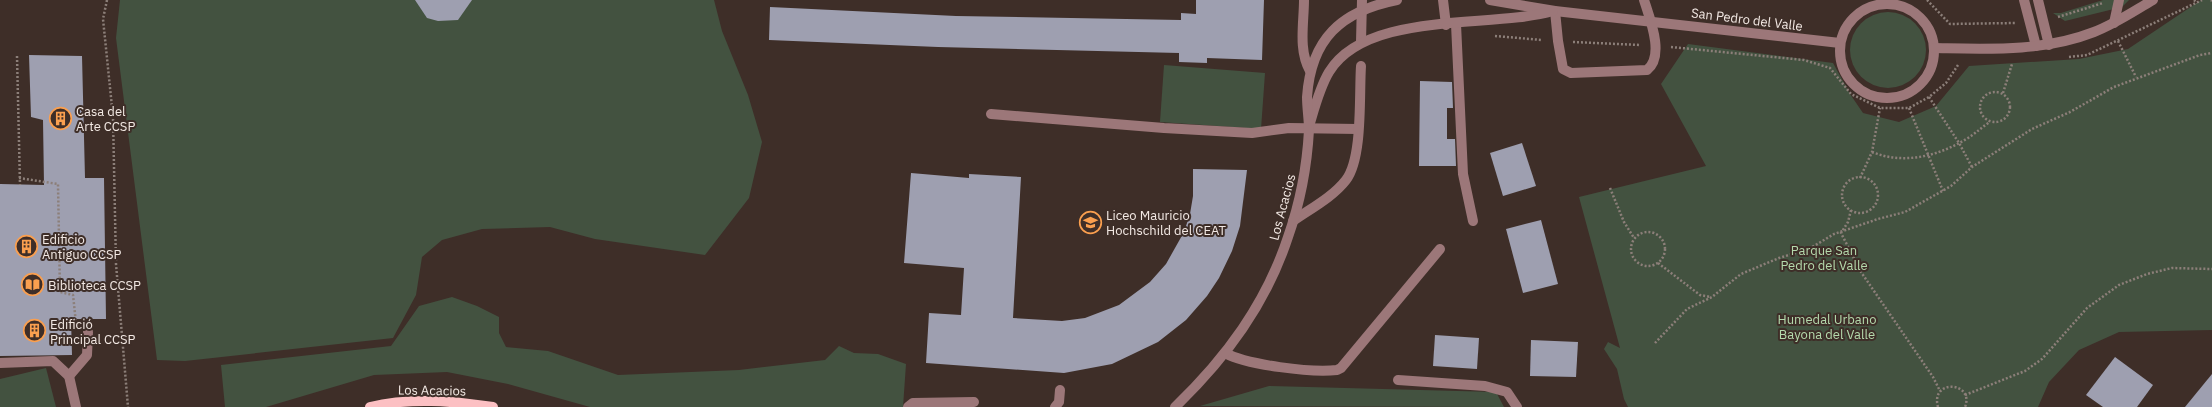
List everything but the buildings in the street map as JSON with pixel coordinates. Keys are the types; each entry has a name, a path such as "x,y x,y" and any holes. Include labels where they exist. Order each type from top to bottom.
{"main road":[{"name":"Los Acacios","path":"370,407 411,401 493,407"}],"street":[{"path":"1304,0 1303,50 1306,63 1310,71"},
{"path":"1361,42 1362,0"},
{"path":"1361,10 1397,0"},
{"path":"1443,0 1451,24 1463,174 1473,221"},
{"name":"San Pedro del Valle","path":"1490,0 1555,11 1840,43"},
{"path":"1555,11 1563,69 1570,73 1647,70 1652,66 1655,58 1655,46 1644,0"},
{"path":"2024,0 2036,46"},
{"path":"2038,0 2049,45"},
{"path":"2114,23 2119,0"},
{"path":"1934,48 2049,45 2088,34 2114,23 2153,0"},
{"path":"1876,3 1900,6 1910,10 1927,26 1934,48 1932,66 1923,82 1914,91 1903,96 1881,98 1866,94 1848,78 1841,61 1840,43 1843,33 1856,15 1876,3"},
{"name":"Los Acacios","path":"1175,407 1199,384 1238,338 1263,296 1277,267 1293,221 1303,183 1309,128 1307,108 1310,71 1317,52 1327,36 1344,19 1361,10"},
{"name":"San Pedro del Valle","path":"1309,128 1316,101 1329,72 1344,54 1361,42 1390,32 1451,24 1533,17 1555,11"},
{"path":"1293,221 1346,181 1351,174 1356,158 1361,66"},
{"path":"990,114 1164,128 1252,132 1289,128 1358,129"},
{"path":"1225,354 1236,360 1254,364 1337,370 1341,368 1440,249"},
{"path":"68,376 87,355 88,332"},
{"path":"0,363 53,361 68,376 76,407"},
{"path":"1398,380 1485,386 1507,392 1517,407"},
{"path":"1055,407 1059,402 1060,390"},
{"path":"908,407 913,403 974,402"}],"path":[{"path":"107,0 103,19 113,117 116,264 128,407"},
{"path":"1927,0 1950,24 2030,22"},
{"path":"2194,0 2196,4 2202,0"},
{"path":"2043,21 2105,2"},
{"path":"1493,36 1655,46"},
{"path":"2118,41 2136,77"},
{"path":"1656,343 1687,310 1712,297 1741,274 1779,258 1809,249 1841,233 1878,219 1905,212 1942,191 1972,167 2032,129 2070,112 2114,87 2136,77 2200,55 2212,53"},
{"path":"17,56 20,185"},
{"path":"2003,93 2012,63"},
{"path":"1872,152 1885,157 1907,159 1942,152 1959,143 1990,122 2002,120 2010,110 2009,101 2003,93 1992,91 1987,93 1980,102 1982,115 1990,122"},
{"path":"1929,98 1959,143 1972,167"},
{"path":"1860,178 1872,152 1880,108"},
{"path":"1909,108 1942,191"},
{"path":"19,178 58,184 60,292 73,295 76,328 88,327 88,332"},
{"path":"1860,178 1867,179 1875,186 1878,197 1876,205 1866,212 1856,213 1851,210 1846,206 1843,198 1843,192 1850,181 1860,178"},
{"path":"1610,188 1624,222 1634,238"},
{"path":"1841,233 1848,222 1851,210"},
{"path":"1650,232 1660,238 1665,249 1662,258 1658,263 1647,267 1636,262 1630,253 1631,243 1639,234 1650,232"},
{"path":"1841,233 1861,272 1933,377 1940,391"},
{"path":"1658,263 1700,295 1712,297"},
{"path":"1965,396 2025,371 2042,359 2087,308 2119,285 2147,274 2172,268 2212,269"},
{"path":"1938,407 1937,396 1940,391 1949,386 1955,387 1965,396 1965,407"}],"green space":[{"path":"120,0 714,0 722,31 748,95 762,142 749,198 705,255 595,239 550,227 482,229 442,240 422,257 416,295 393,338 185,361 157,360 116,38"},
{"path":"2103,0 2129,0 2122,7 2065,21 2053,13 2061,13"},
{"name":"Parque San Pedro del Valle","path":"2201,0 2212,0 2212,330 2119,332 2079,350 2049,382 2038,407 1628,407 1624,399 1617,369 1604,349 1608,342 1620,348 1579,197 1706,166 1661,84 1688,44 1833,63 1850,94 1863,113 1899,122 1936,106 1969,66 2079,59 2128,49"},
{"path":"1888,12 1902,15 1915,23 1923,36 1926,50 1923,64 1915,77 1902,85 1888,88 1874,85 1861,77 1853,64 1850,50 1853,36 1861,23 1874,15"},
{"path":"1164,65 1265,73 1261,129 1160,122"},
{"path":"452,297 477,306 499,317 499,333 506,347 548,351 618,375 739,370 825,360 839,346 854,353 878,354 906,364 903,407 590,407 508,384 447,372 374,375 266,407 225,407 221,365 391,346 419,306"},
{"path":"46,368 56,407 0,407 0,379"},
{"path":"1269,386 1496,392 1504,407 1200,406"}],"place":[{"name":"Casa del Arte CCSP","path":"60,118"},
{"name":"Liceo Mauricio Hochschild del CEAT","path":"1090,222"},
{"name":"Edificio Antiguo CCSP","path":"27,246"},
{"name":"Biblioteca CCSP","path":"32,285"},
{"name":"Edifició Principal CCSP","path":"35,331"}],"park label":[{"name":"Humedal Urbano Bayona del Valle","path":"1827,326"}]}
